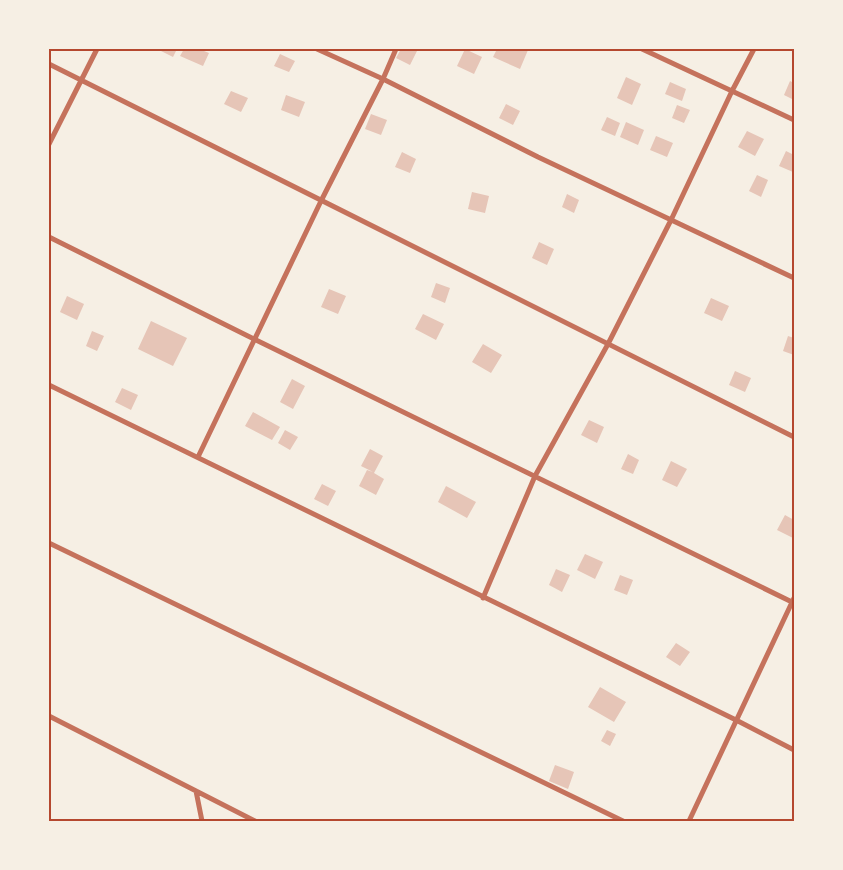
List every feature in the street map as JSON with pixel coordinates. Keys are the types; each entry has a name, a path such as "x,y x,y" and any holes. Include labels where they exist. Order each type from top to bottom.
{"street":[{"path":"49,144 98,49"},
{"path":"317,49 383,79 538,157 794,278"},
{"path":"198,457 396,49"},
{"path":"642,49 794,120"},
{"path":"483,598 535,476 608,344 754,49"},
{"path":"49,64 794,437"},
{"path":"49,237 256,340 794,601 689,821"},
{"path":"49,385 794,750"},
{"path":"49,543 623,821"},
{"path":"49,716 255,821"},
{"path":"196,791 202,821"}],"building":[{"path":"157,49 177,49 173,57"},
{"path":"184,49 199,49 209,53 203,66 180,56"},
{"path":"401,49 417,51 410,65 396,58"},
{"path":"465,49 482,57 474,74 457,66"},
{"path":"497,49 528,50 520,69 493,57"},
{"path":"280,54 295,61 289,72 274,66"},
{"path":"626,77 641,84 632,105 617,98"},
{"path":"790,81 794,83 794,100 784,95"},
{"path":"670,82 686,89 682,101 665,94"},
{"path":"231,91 248,98 241,112 224,104"},
{"path":"286,95 305,102 299,117 281,110"},
{"path":"506,104 520,111 513,125 499,118"},
{"path":"677,105 690,110 684,123 672,118"},
{"path":"371,114 387,120 381,135 365,129"},
{"path":"607,117 620,123 615,136 601,130"},
{"path":"626,122 644,130 638,145 620,137"},
{"path":"747,131 764,139 755,156 738,147"},
{"path":"656,136 673,143 667,157 650,150"},
{"path":"786,151 794,155 793,172 779,166"},
{"path":"402,152 416,159 410,173 395,167"},
{"path":"757,175 768,180 761,197 749,191"},
{"path":"472,192 489,196 485,213 468,209"},
{"path":"567,194 579,200 574,213 562,207"},
{"path":"539,242 554,249 547,265 532,258"},
{"path":"436,283 450,288 445,303 431,297"},
{"path":"329,289 346,296 338,314 321,307"},
{"path":"67,296 84,304 77,320 60,312"},
{"path":"711,298 729,306 722,321 704,313"},
{"path":"423,314 444,324 436,340 415,329"},
{"path":"151,321 187,338 173,366 138,349"},
{"path":"92,331 104,336 97,351 86,346"},
{"path":"788,336 794,338 794,355 783,351"},
{"path":"483,344 502,355 491,373 472,362"},
{"path":"735,371 751,378 745,392 729,385"},
{"path":"292,379 305,386 293,409 280,402"},
{"path":"122,388 138,395 131,410 115,402"},
{"path":"253,412 280,427 272,440 245,426"},
{"path":"589,420 604,427 597,443 581,435"},
{"path":"285,430 298,437 290,450 278,443"},
{"path":"370,449 383,456 374,473 384,479 376,495 359,486 367,470 373,472 361,466"},
{"path":"628,454 639,460 633,474 621,469"},
{"path":"671,461 687,469 677,487 662,480"},
{"path":"322,484 336,491 328,506 314,499"},
{"path":"446,486 476,502 467,518 438,502"},
{"path":"785,515 794,520 793,538 777,530"},
{"path":"585,554 603,562 595,579 577,570"},
{"path":"556,569 570,575 562,592 549,585"},
{"path":"620,575 633,580 627,595 614,590"},
{"path":"676,643 690,652 680,666 666,657"},
{"path":"600,687 626,702 614,722 588,707"},
{"path":"607,730 616,734 610,746 601,741"},
{"path":"555,765 574,772 568,789 549,781"}]}
